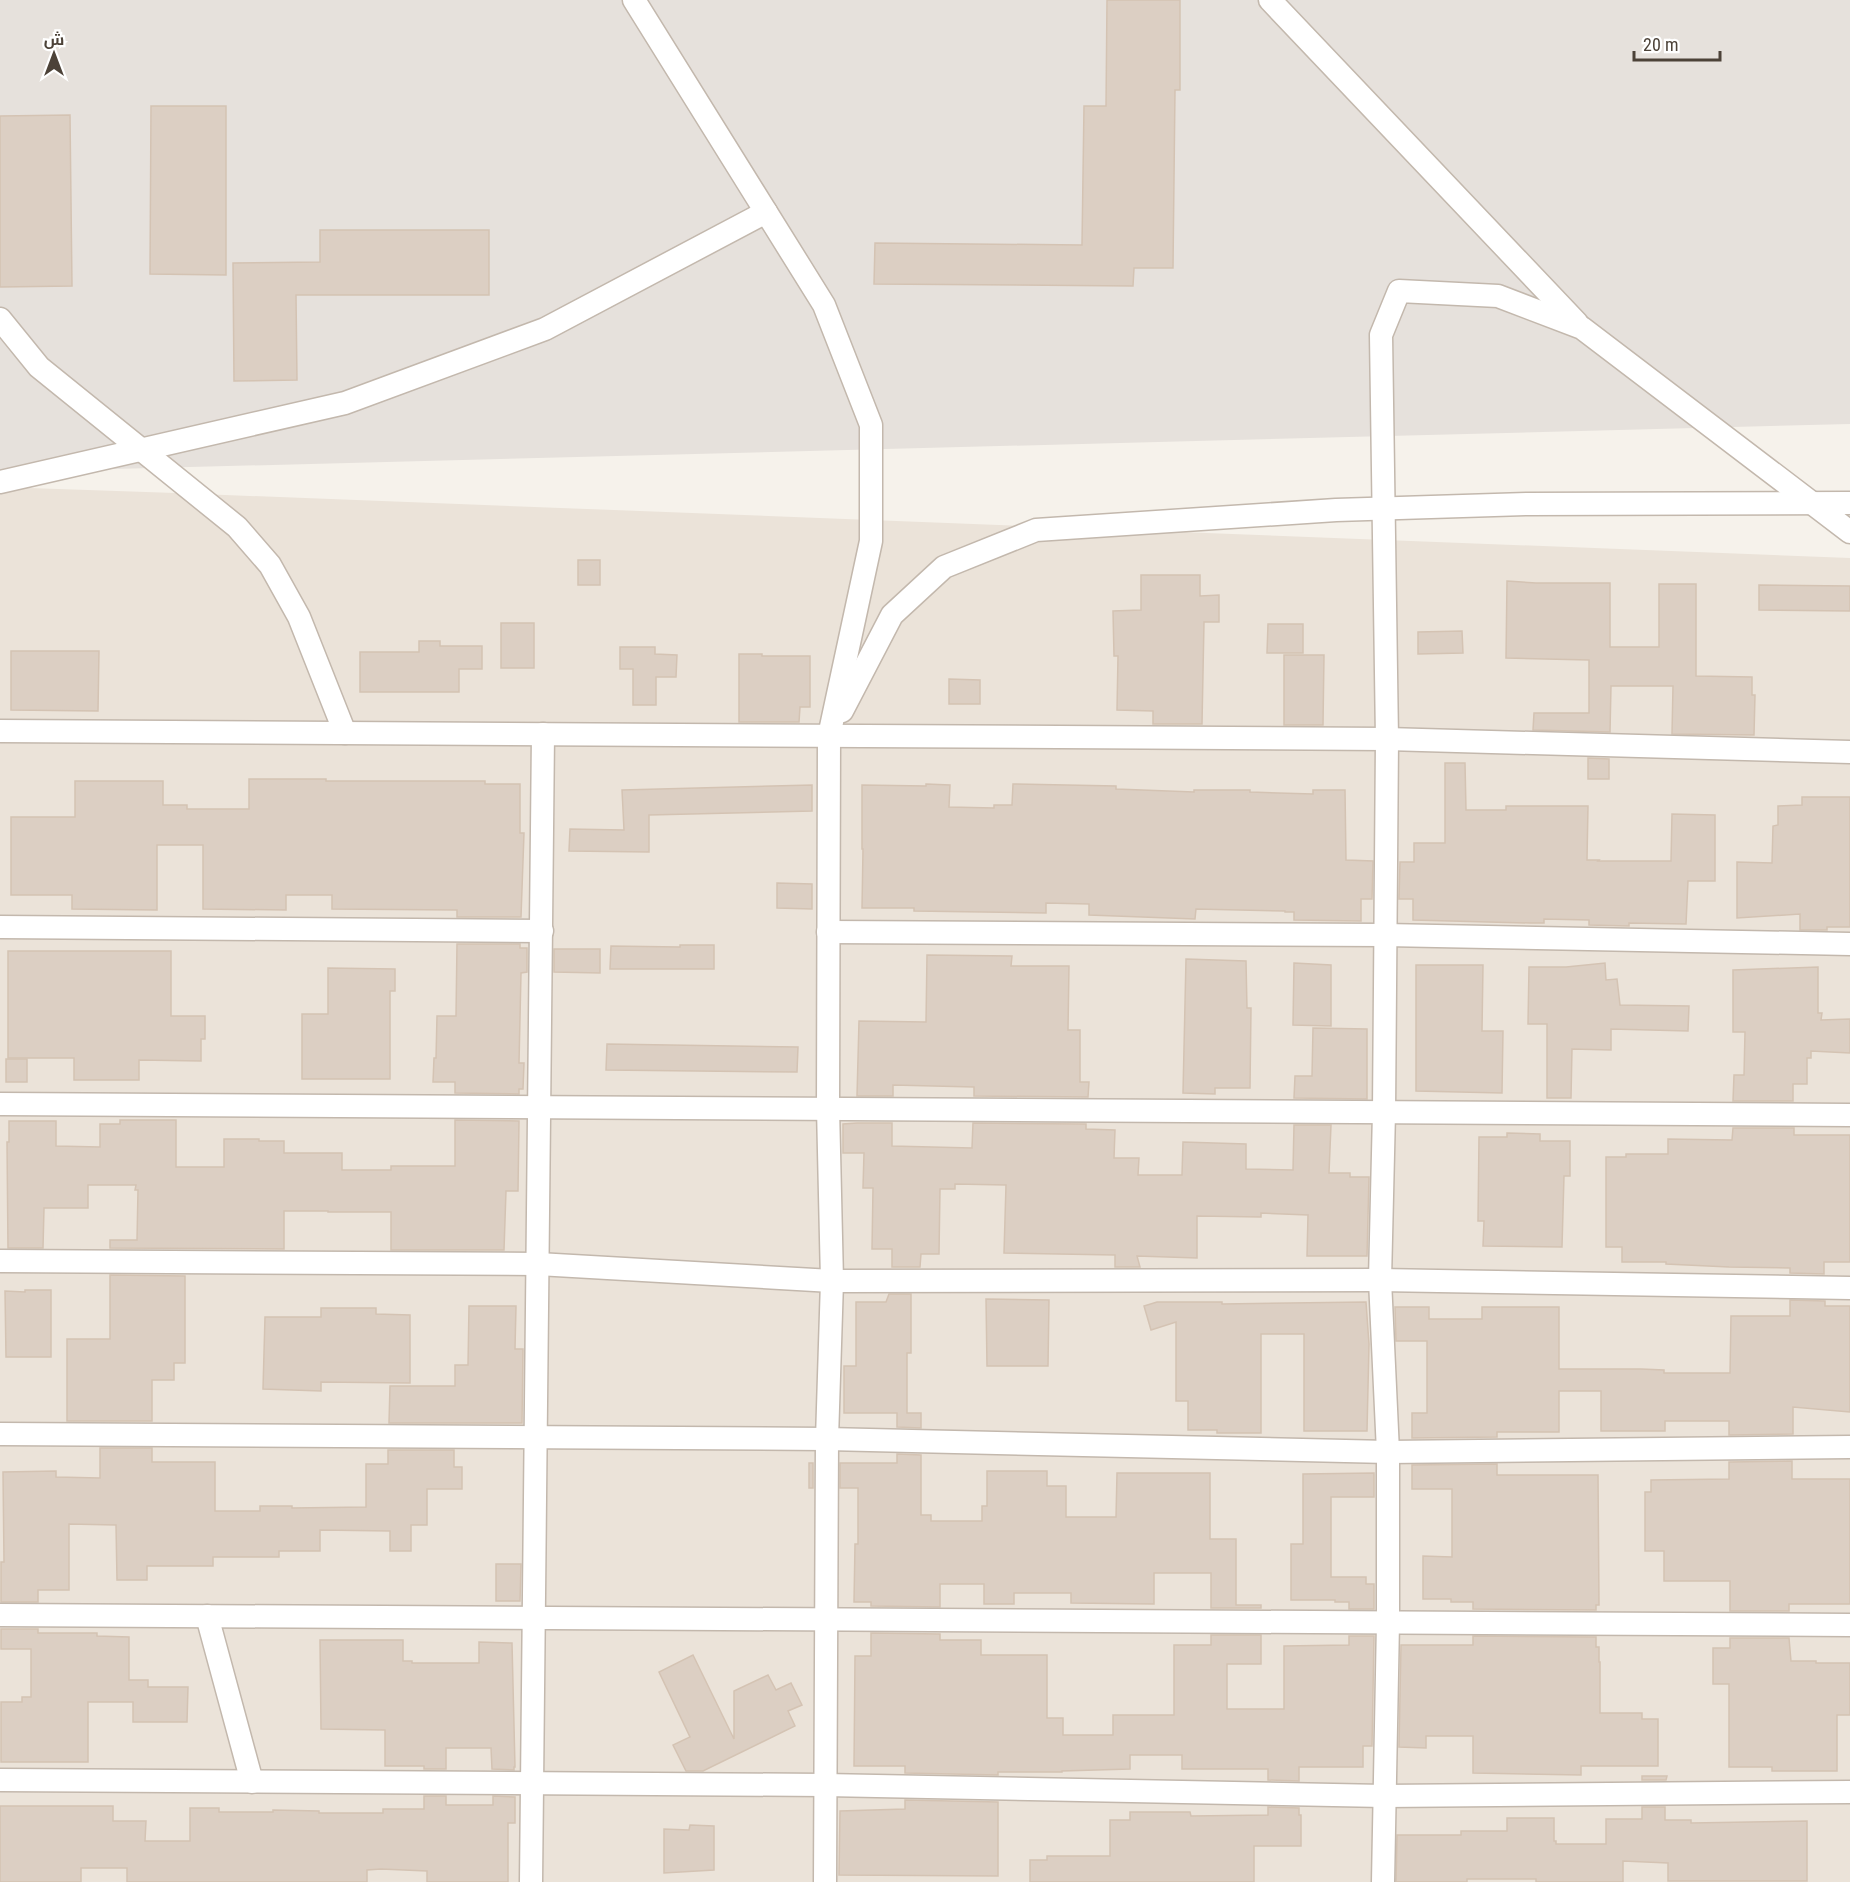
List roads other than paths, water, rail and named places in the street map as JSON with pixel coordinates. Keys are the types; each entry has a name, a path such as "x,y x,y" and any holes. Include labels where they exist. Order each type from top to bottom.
{"street":[{"path":"634,0 824,305 871,425 871,541 829,736 828,1108 832,1281 827,1439 825,1882"},
{"path":"1270,0 1581,328 1850,532"},
{"path":"0,482 345,403 545,329 766,212"},
{"path":"1383,1882 1388,1622 1388,1452 1380,1280 1384,1112 1387,739 1382,335 1399,291 1498,296 1581,328"},
{"path":"0,319 39,367 237,527 270,565 299,617 345,733"},
{"path":"829,736 892,615 944,567 1036,530 1384,508 1539,504 1850,503"},
{"path":"0,731 1387,739 1850,752"},
{"path":"531,1882 543,734"},
{"path":"0,927 542,931"},
{"path":"828,932 1385,935 1850,944"},
{"path":"0,1104 1850,1114"},
{"path":"0,1261 538,1264 832,1281 1380,1280 1850,1288"},
{"path":"0,1434 827,1439 1388,1452 1850,1447"},
{"path":"0,1615 1850,1625"},
{"path":"207,1616 252,1782"},
{"path":"0,1780 825,1785 1384,1796 1850,1792"}]}
